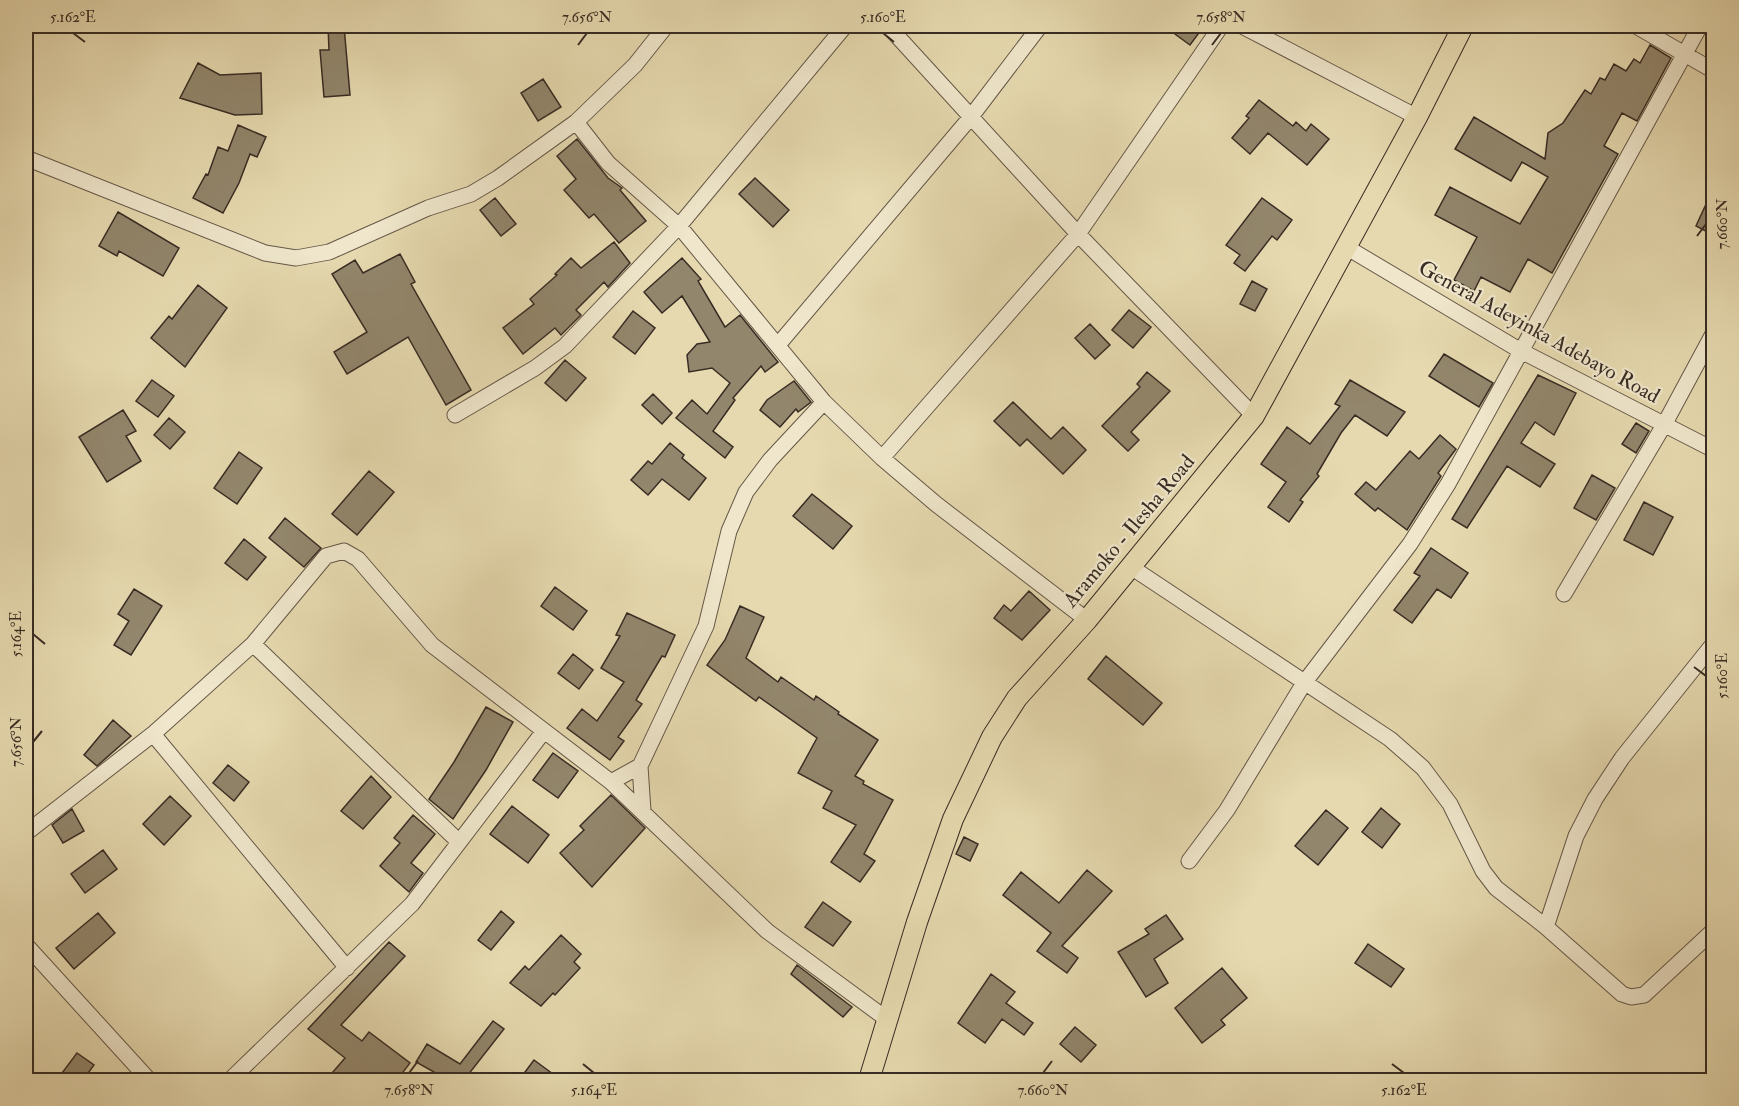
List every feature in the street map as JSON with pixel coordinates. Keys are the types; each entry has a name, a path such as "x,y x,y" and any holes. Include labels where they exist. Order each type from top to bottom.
{"main road":[{"name":"Aramoko - Ilesha Road","path":"869,1080 917,922 950,830 988,744 1017,698 1087,620 1254,416 1418,117 1463,26"}],"street":[{"path":"26,158 265,253 296,258 329,252 428,208 471,194 498,178 576,122 635,65 666,26"},
{"path":"455,415 535,368 565,346 679,226 845,26"},
{"path":"888,26 1078,234 1254,416"},
{"path":"778,345 970,118 1040,26"},
{"path":"882,458 1078,234 1221,26"},
{"path":"1242,26 1418,117"},
{"path":"1636,26 1713,71"},
{"path":"1189,861 1227,810 1305,683 1417,534 1448,484 1700,26"},
{"path":"576,122 608,163 679,226 824,402 882,458 936,504 1087,620"},
{"name":"General Adeyinka Adebayo Road","path":"1346,247 1521,351 1713,450"},
{"path":"1564,594 1664,425 1713,332"},
{"path":"643,811 640,766 706,626 729,531 746,492 770,460 824,402"},
{"path":"26,833 153,734 253,644 326,556 344,551 358,559 432,645 611,782 731,899 767,930 888,1020"},
{"path":"1131,567 1390,739 1423,768 1450,804 1483,871 1496,888 1546,927 1622,994 1631,998 1644,994 1713,930"},
{"path":"1546,927 1572,846 1594,799 1622,758 1713,643"},
{"path":"253,644 458,841"},
{"path":"230,1080 412,904 544,731"},
{"path":"153,734 347,968"},
{"path":"611,782 640,766"},
{"path":"26,945 149,1080"}],"building":[{"path":"328,26 344,26 350,95 324,97 320,50 329,50"},
{"path":"1164,26 1204,26 1190,45"},
{"path":"1650,45 1671,58 1637,121 1622,113 1604,146 1618,154 1552,273 1528,259 1510,292 1481,277 1474,291 1454,280 1477,237 1435,215 1450,187 1520,224 1548,177 1522,162 1511,181 1455,149 1474,117 1545,159 1548,133 1563,123 1585,90 1591,94 1600,78 1605,80 1614,64 1626,71 1634,59 1640,63"},
{"path":"198,63 220,75 261,73 262,114 235,115 180,98"},
{"path":"543,79 561,107 538,121 521,93"},
{"path":"1259,100 1293,126 1296,122 1306,131 1311,124 1329,139 1307,165 1268,133 1250,154 1232,138 1249,118 1246,116"},
{"path":"238,125 266,137 257,157 250,154 239,183 223,213 193,198 206,174 208,175 218,147 228,151"},
{"path":"577,139 608,178 622,188 620,190 646,221 619,243 594,214 589,218 564,190 576,179 557,156"},
{"path":"755,178 789,210 773,227 739,194"},
{"path":"1713,189 1713,235 1696,226"},
{"path":"495,198 516,224 501,236 480,210"},
{"path":"1262,198 1292,220 1277,240 1272,236 1245,271 1234,263 1240,255 1226,245"},
{"path":"118,212 179,248 163,276 119,251 117,256 99,246"},
{"path":"614,242 630,263 608,287 604,282 576,310 581,315 561,335 555,328 523,354 503,328 534,304 530,299 557,275 555,274 571,258 581,268"},
{"path":"400,254 415,282 411,284 471,390 446,405 408,337 347,374 334,352 367,332 332,274 355,260 363,273"},
{"path":"682,258 701,279 698,281 725,327 740,315 778,362 765,372 761,366 733,398 735,400 713,431 733,447 725,458 676,418 692,400 707,414 730,383 712,368 689,372 687,355 697,344 710,342 682,296 662,313 644,292"},
{"path":"1252,281 1267,289 1255,311 1240,304"},
{"path":"198,285 227,308 185,367 151,338 169,316 172,319"},
{"path":"1129,310 1151,327 1133,348 1112,330"},
{"path":"633,311 655,328 635,354 613,337"},
{"path":"1090,324 1110,345 1095,359 1075,338"},
{"path":"1444,354 1493,383 1479,407 1429,376"},
{"path":"565,360 586,378 566,401 545,383"},
{"path":"1147,372 1170,391 1131,432 1139,440 1128,451 1102,426 1140,387 1137,384"},
{"path":"1538,375 1576,393 1554,435 1535,422 1521,443 1555,464 1540,487 1507,466 1467,528 1452,519"},
{"path":"152,380 174,396 158,417 136,401"},
{"path":"1350,380 1405,412 1387,436 1355,415 1341,433 1317,474 1319,476 1300,500 1303,502 1289,522 1268,507 1286,482 1261,464 1287,427 1310,444 1340,406 1335,404"},
{"path":"794,381 811,402 798,412 796,409 780,427 760,410 767,400"},
{"path":"653,394 672,413 662,424 642,405"},
{"path":"1013,402 1051,439 1063,427 1086,450 1063,474 1027,439 1020,446 994,421"},
{"path":"123,410 136,431 126,436 141,461 107,482 79,437"},
{"path":"169,418 185,432 170,449 154,435"},
{"path":"1636,423 1649,431 1636,453 1622,444"},
{"path":"1440,435 1456,449 1438,473 1441,476 1407,530 1378,508 1375,511 1355,494 1366,482 1376,490 1410,451 1419,459"},
{"path":"670,443 684,455 682,458 706,478 689,500 662,479 648,495 631,480 648,461 652,464"},
{"path":"239,452 262,468 237,504 214,488"},
{"path":"369,471 394,492 357,535 332,514"},
{"path":"1592,475 1615,488 1596,520 1574,508"},
{"path":"812,494 852,526 833,549 793,516"},
{"path":"1644,502 1673,517 1653,555 1624,540"},
{"path":"285,518 321,548 304,567 269,538"},
{"path":"244,539 266,557 247,580 225,563"},
{"path":"1431,548 1468,573 1451,598 1437,589 1412,623 1394,610 1420,576 1414,573"},
{"path":"555,587 587,611 573,630 541,606"},
{"path":"134,589 162,606 131,655 114,645 129,621 118,614"},
{"path":"1029,591 1050,610 1022,640 994,618 1004,605 1011,611"},
{"path":"740,606 764,617 746,658 778,682 781,677 814,700 816,696 839,712 838,714 878,740 855,776 864,781 863,784 893,800 864,854 875,861 860,882 831,862 856,825 823,808 832,791 798,773 817,738 759,697 756,701 707,665 725,640"},
{"path":"627,613 675,635 665,657 662,656 636,700 642,704 618,737 624,741 610,760 567,728 582,709 597,721 624,682 601,668 620,636 616,635"},
{"path":"573,654 593,670 579,689 558,673"},
{"path":"1106,656 1162,703 1143,725 1088,679"},
{"path":"486,707 513,722 486,770 453,819 429,799"},
{"path":"113,720 131,736 97,766 84,755"},
{"path":"553,753 578,771 558,798 533,780"},
{"path":"228,765 249,782 234,801 213,783"},
{"path":"371,776 391,797 363,829 341,811"},
{"path":"611,795 645,828 592,887 560,853 584,830 580,826"},
{"path":"170,796 191,816 164,845 143,824"},
{"path":"512,806 549,835 528,863 490,834"},
{"path":"1381,808 1400,824 1382,848 1362,832"},
{"path":"72,809 84,831 63,843 52,825"},
{"path":"1326,810 1348,828 1318,865 1295,846"},
{"path":"413,815 435,834 411,863 423,873 409,892 380,866 400,843 394,838"},
{"path":"964,837 978,844 970,861 956,854"},
{"path":"103,850 117,869 85,893 71,874"},
{"path":"1087,870 1112,891 1062,946 1078,958 1067,973 1037,951 1051,933 1003,895 1021,872 1059,903"},
{"path":"823,902 851,922 833,946 805,927"},
{"path":"501,911 514,922 491,950 478,940"},
{"path":"98,913 115,933 74,969 56,948"},
{"path":"1166,915 1183,939 1154,959 1168,983 1146,997 1118,952 1149,934 1145,929"},
{"path":"561,935 581,954 574,962 580,968 555,995 553,993 541,1006 510,983 525,966 529,970"},
{"path":"389,942 405,956 341,1025 362,1041 369,1032 410,1063 397,1080 326,1080 345,1058 308,1029"},
{"path":"1368,944 1404,969 1391,987 1355,963"},
{"path":"797,965 852,1007 843,1017 791,974"},
{"path":"1222,968 1247,998 1221,1020 1225,1025 1202,1043 1175,1008"},
{"path":"991,974 1015,992 1006,1003 1033,1023 1024,1035 1002,1019 985,1043 958,1023"},
{"path":"493,1021 504,1029 464,1080 448,1080 416,1062 427,1044 460,1064"},
{"path":"1075,1027 1096,1045 1081,1062 1060,1044"},
{"path":"77,1053 94,1065 83,1080 72,1080 62,1073"},
{"path":"534,1060 561,1080 519,1080"}]}
